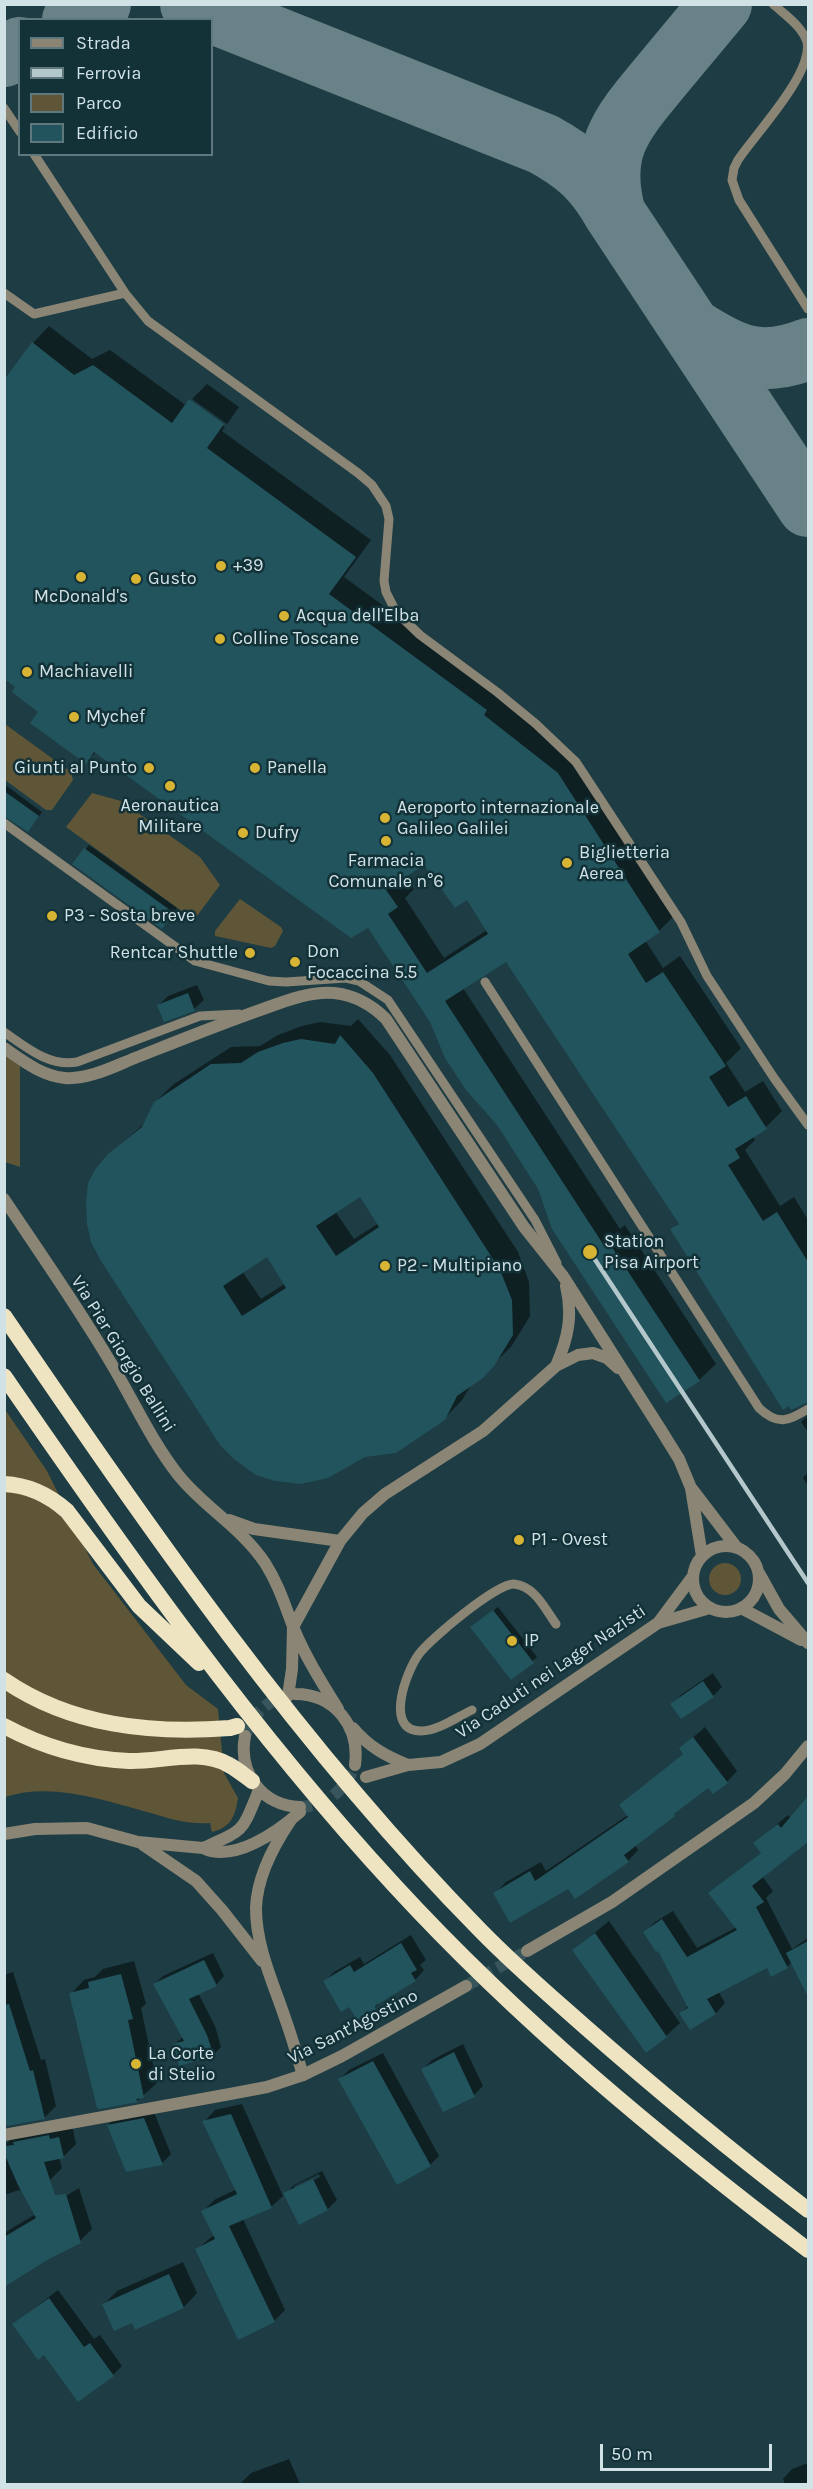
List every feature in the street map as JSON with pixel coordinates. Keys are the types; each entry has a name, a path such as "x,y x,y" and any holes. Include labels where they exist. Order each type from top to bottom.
{"highway":[{"path":"4,1316 163,1546 247,1659 358,1797 481,1931 534,1982 660,2092 808,2210"},
{"path":"4,1376 169,1609 330,1814 394,1886 512,2004 638,2116 808,2250"},
{"path":"4,1484 30,1488 58,1503 67,1511 139,1606 244,1705"},
{"path":"4,1680 26,1693 76,1715 123,1726 169,1730 241,1731"},
{"path":"4,1726 31,1740 85,1755 129,1761 206,1757 228,1764 255,1785"}],"street":[{"name":"Via Pier Giorgio Ballini","path":"248,1014 303,996 333,993 360,1000 386,1019 524,1227 563,1276 630,1379"},
{"path":"4,1048 39,1071 54,1076 74,1078 118,1065 248,1014"},
{"name":"Via Pier Giorgio Ballini","path":"4,1199 110,1361 179,1477 224,1517 255,1550 275,1579 293,1627 313,1670 349,1723"},
{"name":"Via Pier Giorgio Ballini","path":"556,1366 567,1341 570,1327 568,1298 563,1276"},
{"name":"Via Pier Giorgio Ballini","path":"338,1709 312,1695 291,1695 293,1627 340,1541 373,1504 483,1431 556,1366 578,1355 593,1353 607,1358 630,1379"},
{"path":"630,1379 678,1459 691,1488 737,1548 751,1557 780,1609 808,1643"},
{"path":"691,1488 702,1556 719,1546 737,1548"},
{"name":"Via Pier Giorgio Ballini","path":"224,1517 254,1529 340,1541"},
{"name":"Via Caduti nei Lager Nazisti","path":"366,1777 408,1765 441,1762 470,1750 514,1722 658,1623 693,1576 702,1556"},
{"path":"693,1576 697,1594 710,1608 723,1612 741,1608 756,1594 759,1573"},
{"path":"658,1623 710,1608"},
{"path":"741,1608 808,1643"},
{"path":"349,1723 355,1740 354,1765"},
{"name":"Via Caduti nei Lager Nazisti","path":"349,1723 367,1744 389,1758 408,1765"},
{"path":"241,1731 244,1764 255,1785 274,1802 297,1813"},
{"path":"527,1951 612,1902 754,1803 785,1774 808,1746"},
{"path":"203,1848 242,1828 255,1785"},
{"path":"4,1834 87,1828 138,1842 222,1852 242,1847 267,1836 297,1813"},
{"path":"297,1813 277,1840 258,1891 258,1925 264,1964 285,2017 303,2075"},
{"path":"138,1842 196,1881 264,1964"},
{"name":"Via Sant'Agostino","path":"4,2135 267,2087 303,2075 363,2045 466,1986"}],"lane":[{"path":"773,4 801,30 808,42 808,55 798,79 744,151 734,168 732,180 739,201 808,309"},
{"path":"4,108 8,119"},
{"path":"35,156 125,294 148,321 358,474 380,495 389,519 384,581 386,592 396,612 420,635 498,692 576,762 681,922 707,976 808,1125"},
{"path":"4,293 34,314 125,294"},
{"name":"Via Pier Giorgio Ballini","path":"4,823 195,961 269,981 346,978 359,981 376,990 396,1009 535,1220 563,1276"},
{"path":"485,982 759,1408 776,1420 786,1420 808,1409"},
{"path":"4,1032 29,1050 51,1061 66,1064 200,1016 248,1014"},
{"path":"472,1710 424,1731 415,1730 407,1725 400,1710 401,1696 409,1670 428,1645 490,1593 505,1584 514,1584 537,1596 556,1624"}],"green space":[{"path":"5,724 71,772 73,780 52,810 46,810 5,780"},
{"path":"92,793 121,801 200,857 220,885 194,920 66,827"},
{"path":"240,899 281,927 283,931 275,946 271,948 215,936 215,931"},
{"path":"4,1055 20,1066 20,1167 5,1162"},
{"path":"4,1408 47,1471 93,1564 186,1685 218,1709 224,1773 238,1798 233,1816 224,1827 212,1832 210,1823 178,1820 76,1794 40,1791 5,1797"},
{"path":"725,1563 737,1567 741,1579 737,1591 725,1595 713,1591 709,1579 713,1567"}],"building":[{"name":"Aeroporto internazionale Galileo Galilei","path":"32,342 74,375 93,365 172,423 189,399 224,424 207,448 356,557 329,594 487,710 484,715 558,773 660,932 628,954 646,983 663,972 726,1066 709,1077 728,1107 746,1096 767,1129 735,1149 740,1158 728,1165 763,1221 777,1212 808,1262 808,1402 791,1410 789,1406 783,1410 670,1229 679,1224 506,962 445,1001 603,1244 608,1241 700,1381 666,1403 552,1229 538,1189 497,1125 466,1090 445,1058 430,1022 368,928 351,938 94,752 86,764 30,723 38,712 12,692 15,687 4,679 4,380","holes":["424,865 455,908 467,900 488,934 427,973 388,914 398,907 386,890"]},
{"path":"4,791 39,816 28,832 4,816"},
{"path":"84,848 174,913 162,929 72,864"},
{"path":"188,993 195,1011 164,1022 157,1005"},
{"name":"P2 - Multipiano","path":"340,1035 373,1073 500,1270 512,1300 513,1335 494,1366 483,1378 457,1396 445,1420 396,1453 365,1457 328,1478 301,1484 275,1481 256,1475 235,1460 220,1445 101,1261 91,1242 86,1202 88,1183 96,1168 108,1154 142,1127 154,1102 211,1064 241,1063 258,1052 301,1039 335,1044","holes":["360,1197 379,1227 336,1256 316,1226","267,1257 286,1288 242,1316 223,1286"]},
{"path":"493,1610 534,1663 511,1680 470,1627"},
{"path":"703,1681 714,1697 681,1719 670,1704"},
{"path":"693,1737 728,1783 713,1794 708,1788 624,1855 629,1862 575,1899 568,1889 510,1923 493,1893 530,1871 535,1881 628,1817 619,1805 683,1754 679,1748"},
{"path":"808,1796 808,1842 752,1886 764,1902 756,1907 788,1968 771,1977 767,1968 707,1999 716,2014 690,2030 679,2013 688,2008 658,1951 656,1952 643,1932 662,1919 687,1957 737,1930 708,1893 761,1853 753,1843 778,1824 781,1828"},
{"path":"595,1933 667,2037 646,2053 572,1950"},
{"path":"808,1941 808,1997 786,1953"},
{"path":"401,1943 417,1970 411,1973 416,1981 357,2020 349,2007 341,2012 323,1981 350,1965 354,1972"},
{"path":"204,1960 217,1986 189,1999 207,2035 214,2056 179,2066 173,2044 184,2041 153,1984"},
{"path":"121,1974 133,2019 128,2020 144,2098 136,2099 138,2102 100,2109 97,2108 69,1993 89,1988 88,1982"},
{"path":"9,2004 30,2071 33,2070 45,2119 7,2126 4,2117 4,2005"},
{"path":"454,2052 475,2097 443,2112 421,2069"},
{"path":"373,2061 431,2166 397,2185 338,2079"},
{"path":"231,2114 272,2208 229,2226 275,2322 238,2340 195,2249 215,2239 201,2211 237,2194 202,2121"},
{"path":"144,2118 163,2165 126,2172 107,2125"},
{"path":"49,2135 50,2139 59,2137 64,2158 44,2162 55,2195 66,2194 81,2243 49,2259 4,2287 4,2237 36,2218 18,2185 4,2153 4,2146"},
{"path":"313,2179 328,2210 299,2225 283,2193"},
{"path":"169,2274 184,2308 135,2330 132,2323 114,2331 102,2304"},
{"path":"49,2298 84,2347 90,2343 114,2376 78,2402 44,2355 38,2360 12,2324"}],"taxiway":[{"path":"76,18 100,4"},
{"path":"191,4 543,144 585,173 615,214"},
{"path":"721,4 647,92 625,123 612,154 609,171 610,191 615,214 808,506"},
{"path":"4,56 18,49"},
{"path":"692,329 721,346 748,356 776,358 808,349"}],"tunnel":[{"path":"245,1736 260,1711 271,1702 285,1696"},
{"path":"300,1807 319,1804 334,1795 346,1782 355,1765"},
{"path":"466,1986 527,1951"}],"railway":[{"path":"590,1252 808,1583"}],"place":[{"name":"+39","path":"221,566"},
{"name":"McDonald's","path":"81,577"},
{"name":"Gusto","path":"136,579"},
{"name":"Acqua dell'Elba","path":"284,616"},
{"name":"Colline Toscane","path":"220,639"},
{"name":"Machiavelli","path":"27,672"},
{"name":"Mychef","path":"74,717"},
{"name":"Giunti al Punto","path":"149,768"},
{"name":"Panella","path":"255,768"},
{"name":"Aeronautica Militare","path":"170,786"},
{"name":"Aeroporto internazionale Galileo Galilei","path":"385,818"},
{"name":"Dufry","path":"243,833"},
{"name":"Farmacia Comunale n°6","path":"386,841"},
{"name":"Biglietteria Aerea","path":"567,863"},
{"name":"P3 - Sosta breve","path":"52,916"},
{"name":"Rentcar Shuttle","path":"250,953"},
{"name":"Don Focaccina 5.5","path":"295,962"},
{"name":"Station Pisa Airport","path":"590,1252"},
{"name":"P2 - Multipiano","path":"385,1266"},
{"name":"P1 - Ovest","path":"519,1540"},
{"name":"IP","path":"512,1641"},
{"name":"La Corte di Stelio","path":"136,2064"}]}
